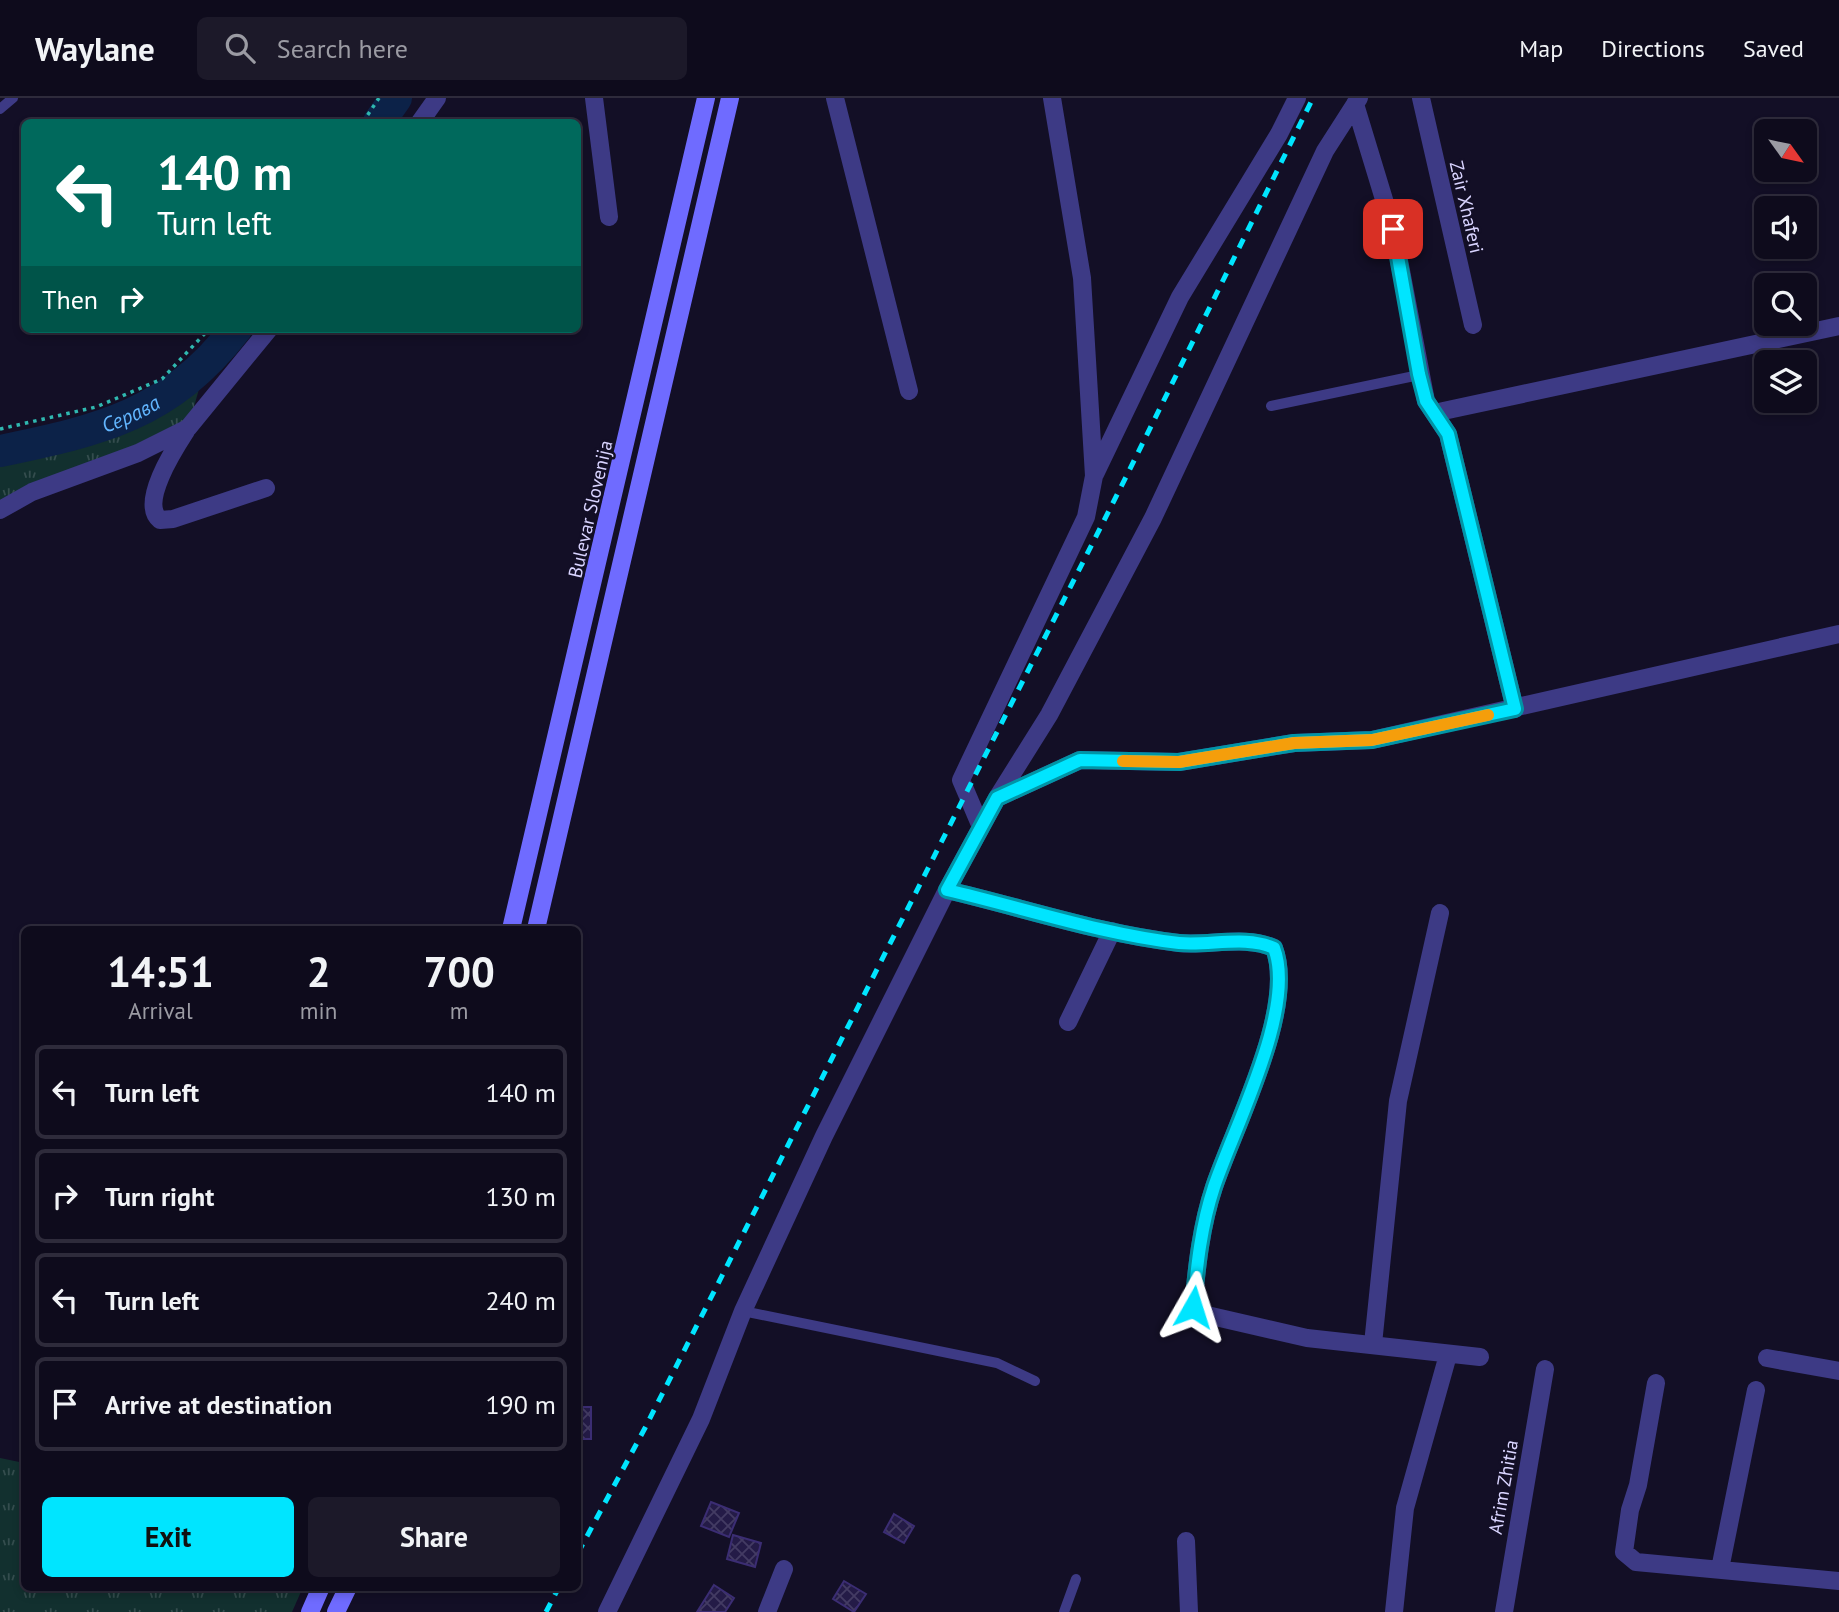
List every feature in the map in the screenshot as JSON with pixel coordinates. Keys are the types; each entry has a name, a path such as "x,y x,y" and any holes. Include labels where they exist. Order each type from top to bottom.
{"street":[{"path":"422,119 437,98"},
{"path":"594,98 609,217"},
{"name":"Bulevar Slovenija","path":"512,926 706,98"},
{"path":"537,926 730,98"},
{"path":"835,98 909,391"},
{"path":"981,827 961,780 1086,517 1094,476 1082,278 1052,98"},
{"path":"1094,476 1180,297 1272,146 1297,98"},
{"name":"Zair Xhaferi","path":"1421,98 1473,325"},
{"path":"1357,101 1393,229 1426,401 1448,434 1515,709"},
{"path":"607,1612 701,1419 743,1311 809,1168 947,890 997,798 1049,715 1153,518 1325,151 1357,101"},
{"path":"1434,413 1839,326"},
{"path":"266,488 185,516 160,520 152,509 156,489 188,428 267,333"},
{"path":"0,510 32,492 138,453 188,428"},
{"path":"997,798 1080,760 1179,762 1294,743 1372,740 1839,634"},
{"path":"947,890 1112,931 1179,943 1261,942 1274,948 1279,961 1275,1013 1261,1067 1223,1163 1199,1240 1193,1307 1208,1315 1291,1335 1480,1357"},
{"path":"1373,1344 1398,1101 1440,913"},
{"path":"1068,1022 1112,931"},
{"path":"1394,1612 1405,1508 1448,1355"},
{"path":"1767,1359 1839,1371"},
{"name":"Afrim Zhitia","path":"1504,1612 1545,1369"},
{"path":"1656,1383 1624,1552 1636,1562 1839,1581"},
{"path":"1720,1569 1756,1390"},
{"path":"1186,1541 1189,1612"},
{"path":"767,1612 784,1569"},
{"path":"310,1612 319,1591"},
{"path":"336,1612 346,1591"}],"lane":[{"path":"0,109 13,98"},
{"path":"1271,406 1419,374"},
{"path":"743,1311 997,1363 1035,1381"},
{"path":"1064,1612 1076,1579"}],"path":[{"path":"365,119 379,98"},
{"path":"0,429 96,407 162,379 205,333"}],"green space":[{"path":"206,364 188,428 0,510 0,451 110,424 157,401"},
{"path":"0,1458 21,1462 21,1591 301,1591 292,1612 0,1612"}],"building":[{"path":"581,1407 591,1407 591,1439 581,1439"},
{"path":"711,1502 739,1513 729,1537 701,1526"},
{"path":"894,1514 914,1526 904,1543 884,1532"},
{"path":"733,1535 761,1543 755,1567 727,1559"},
{"path":"844,1581 866,1594 854,1612 833,1599"},
{"path":"714,1585 734,1598 725,1612 697,1612"}],"waterway":[{"name":"Серава","path":"381,119 396,98"},
{"name":"Серава","path":"0,451 101,426 159,400 211,358 233,333"}],"railway":[{"path":"581,1547 645,1428 1126,477 1313,98"},
{"path":"546,1612 557,1591"}],"slow traffic":[{"path":"1123,761 1179,762 1294,743 1372,740 1488,715"}],"route":[{"path":"1193,1307 1199,1240 1231,1138 1261,1067 1275,1013 1279,961 1274,948 1261,942 1179,943 1112,931 947,890 997,798 1014,793 1080,760 1179,762 1294,743 1372,740 1515,709 1448,434 1426,401 1419,374 1393,229"}]}
